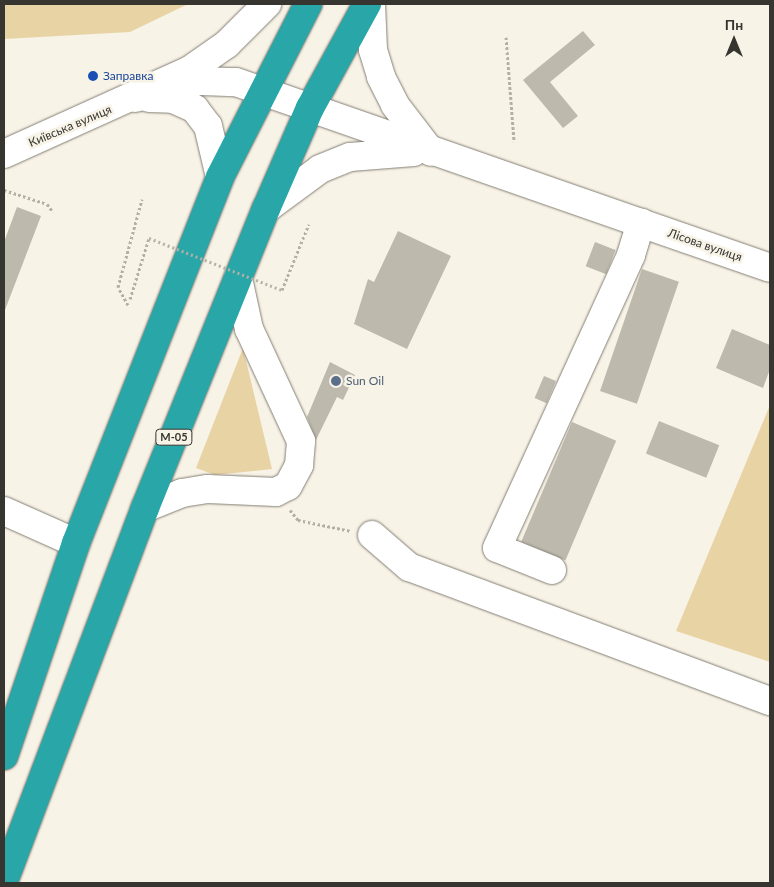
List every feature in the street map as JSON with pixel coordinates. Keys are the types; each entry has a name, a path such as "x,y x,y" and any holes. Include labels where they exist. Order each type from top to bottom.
{"highway":[{"path":"4,756 76,543 220,177 308,4"},
{"name":"М-05","path":"4,881 145,508 266,209 310,108 366,4"}],"street":[{"path":"135,98 212,54 267,4"},
{"path":"371,4 373,50 381,77 395,105 431,152"},
{"name":"Лісова вулиця","path":"135,98 200,81 236,82 263,90 431,152 770,268"},
{"path":"135,98 174,99 195,109 208,126 219,156 220,177"},
{"name":"Київська вулиця","path":"4,154 135,98"},
{"path":"266,209 320,169 350,157 431,152"},
{"path":"552,570 497,548 631,255 641,223"},
{"path":"145,508 182,493 208,489 276,492 288,486 299,465 301,441 255,346 238,278"},
{"path":"4,512 76,543"},
{"path":"372,535 409,567 770,701"}],"path":[{"path":"506,37 514,142"},
{"path":"4,190 47,204 53,212"},
{"path":"128,305 118,287 142,199"},
{"path":"130,299 149,238 282,290 309,224"},
{"path":"276,492 298,520 372,535"}],"shaded area":[{"path":"4,4 188,4 130,32 4,39"},
{"path":"243,348 272,469 215,475 196,468"},
{"path":"770,405 770,662 676,631"}],"building":[{"path":"583,31 595,45 550,82 578,116 563,128 523,80"},
{"path":"17,207 41,216 5,310 4,242"},
{"path":"398,231 451,256 407,349 354,324 368,279 374,282"},
{"path":"595,242 616,250 606,274 586,266"},
{"path":"642,269 679,282 637,404 600,391"},
{"path":"732,329 770,345 770,369 763,388 716,368"},
{"path":"330,362 355,375 343,400 337,397 316,440 307,417"},
{"path":"544,376 556,381 547,403 535,398"},
{"path":"659,421 719,445 706,478 646,453"},
{"path":"572,422 616,441 565,560 521,542"}],"place":[{"name":"Заправка","path":"93,76"},
{"name":"Sun Oil","path":"336,381"}]}
